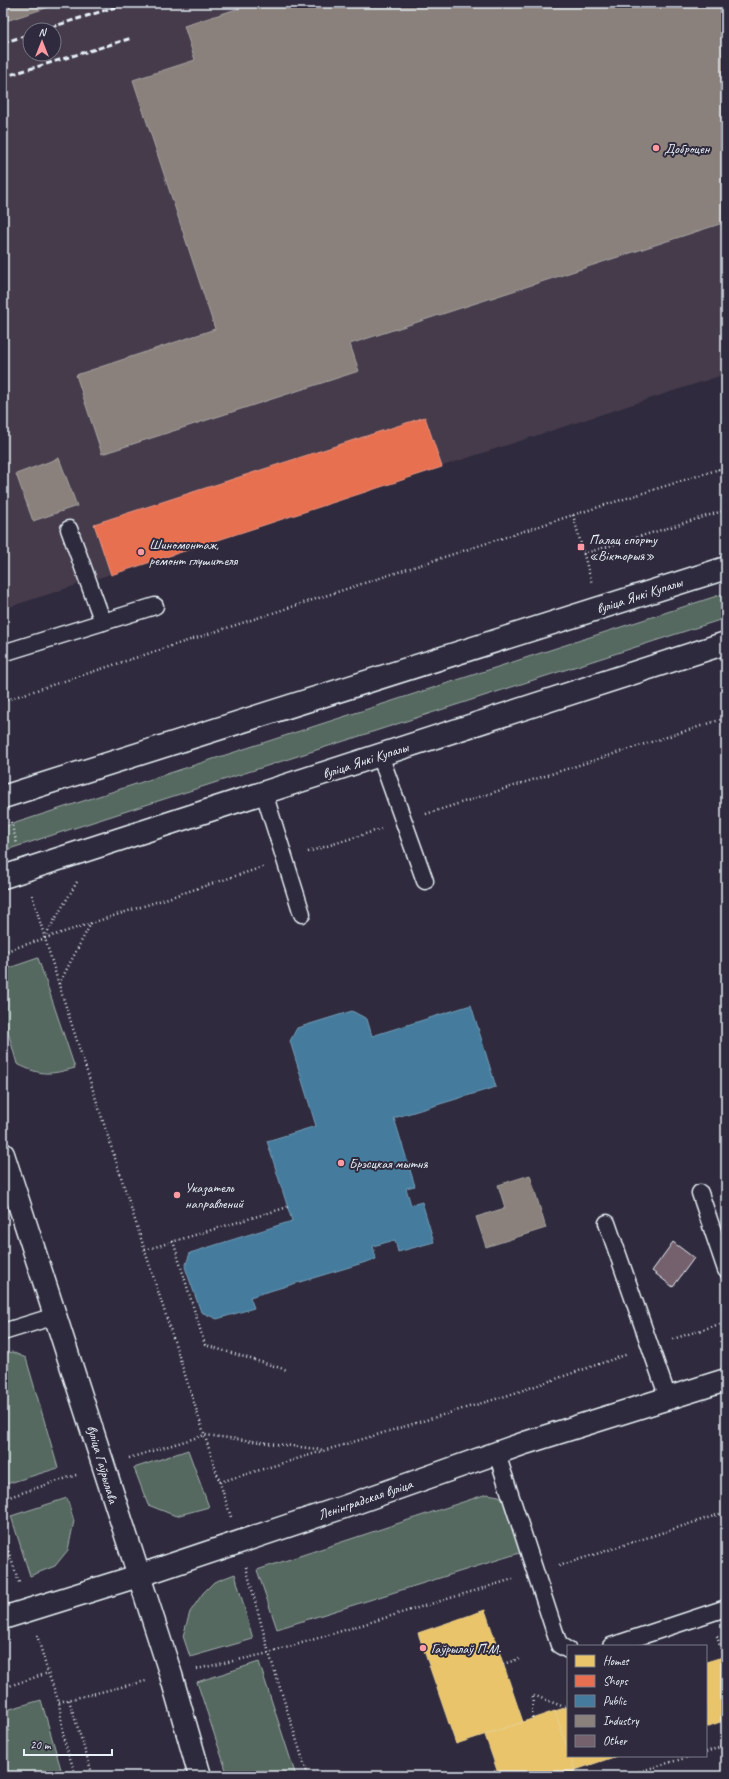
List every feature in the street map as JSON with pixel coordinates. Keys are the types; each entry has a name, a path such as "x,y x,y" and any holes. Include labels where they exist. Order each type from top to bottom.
{"main road":[{"name":"вуліца Янкі Купалы","path":"3,797 726,568"},
{"name":"вуліца Янкі Купалы","path":"3,877 726,643"},
{"name":"вуліца Гаўрылава","path":"3,1154 171,1675 200,1776"},
{"name":"Ленінградская вуліца","path":"3,1618 138,1576 497,1454 525,1443 726,1380"}],"lane":[{"path":"69,529 102,622"},
{"path":"3,653 155,606"},
{"path":"380,755 425,881"},
{"path":"264,793 302,914"},
{"path":"700,1193 726,1270"},
{"path":"607,1223 668,1398"},
{"path":"3,1332 55,1316"},
{"path":"497,1454 560,1645 567,1649"},
{"path":"614,1645 726,1608"}],"path":[{"path":"3,701 573,515 726,467"},
{"path":"718,469 726,475"},
{"path":"583,554 726,510"},
{"path":"573,515 583,554 600,608"},
{"path":"492,793 726,718"},
{"path":"3,797 44,938 239,1542 269,1653 308,1776"},
{"path":"59,985 91,923"},
{"path":"3,952 44,938"},
{"path":"145,1250 288,1207"},
{"path":"173,1241 205,1345 287,1370"},
{"path":"220,1482 509,1395 726,1322"},
{"path":"205,1435 324,1450"},
{"path":"59,1702 269,1653 535,1573 726,1512"},
{"path":"3,1536 29,1609 48,1673 59,1702 64,1740 76,1776"},
{"path":"3,1558 10,1555"},
{"path":"716,1636 723,1657"},
{"path":"503,1664 519,1659"},
{"path":"3,1688 48,1673"},
{"path":"532,1718 533,1695 567,1708"},
{"path":"69,1700 92,1776"},
{"path":"707,1752 726,1745"},
{"path":"624,1776 689,1757"}],"shaded area":[{"path":"3,3 726,3 726,374 3,609"}],"green space":[{"path":"726,593 726,618 3,851 3,827"},
{"path":"38,958 75,1068 46,1073 33,1071 17,1064 3,1014 3,970"},
{"path":"12,1352 26,1358 58,1468 3,1485 3,1354"},
{"path":"188,1450 209,1507 176,1516 148,1505 134,1468"},
{"path":"487,1494 499,1496 509,1505 526,1551 277,1629 257,1570"},
{"path":"67,1498 74,1521 68,1550 55,1566 30,1576 11,1516"},
{"path":"235,1574 253,1639 190,1657 183,1636 190,1612 203,1593 214,1582"},
{"path":"259,1662 296,1776 228,1776 197,1682"},
{"path":"41,1700 63,1776 3,1776 3,1711"}],"building: Homes":[{"path":"485,1610 523,1722 456,1744 418,1633"},
{"path":"726,1656 726,1720 707,1727 707,1662"},
{"path":"567,1707 567,1748 555,1711"},
{"path":"555,1711 567,1748 567,1757 570,1757 577,1776 499,1776 485,1735"},
{"path":"570,1757 614,1757 575,1770"}],"building: Shops":[{"path":"425,417 442,467 111,575 94,524"}],"building: Public":[{"name":"Брэсцкая мытня","path":"471,1005 496,1087 394,1118 415,1186 406,1188 411,1205 422,1202 434,1242 398,1252 395,1240 373,1246 376,1259 250,1297 254,1308 217,1319 201,1312 185,1267 190,1253 292,1221 267,1141 316,1126 290,1041 297,1028 352,1011 367,1019 372,1036"}],"building: Industry":[{"path":"3,3 61,3 3,22"},
{"path":"255,3 726,3 726,222 350,344 359,371 102,454 76,375 215,329 133,80 195,60 184,26"},
{"path":"59,458 77,506 33,521 16,474"},
{"path":"530,1175 546,1228 486,1247 476,1217 505,1208 498,1185"}],"building: Other":[{"path":"673,1242 694,1258 673,1287 652,1271"}],"railway":[{"path":"62,24 125,4"},
{"path":"3,43 22,37"},
{"path":"3,77 132,38"}],"place":[{"name":"Доброцен","path":"656,148"},
{"name":"Палац спорту «Вікторыя»","path":"581,547"},
{"name":"Шиномонтаж, ремонт глушителя","path":"141,552"},
{"name":"Брэсцкая мытня","path":"341,1163"},
{"name":"Указатель направлений","path":"177,1195"},
{"name":"Гаўрылаў П.М.","path":"423,1648"}]}
